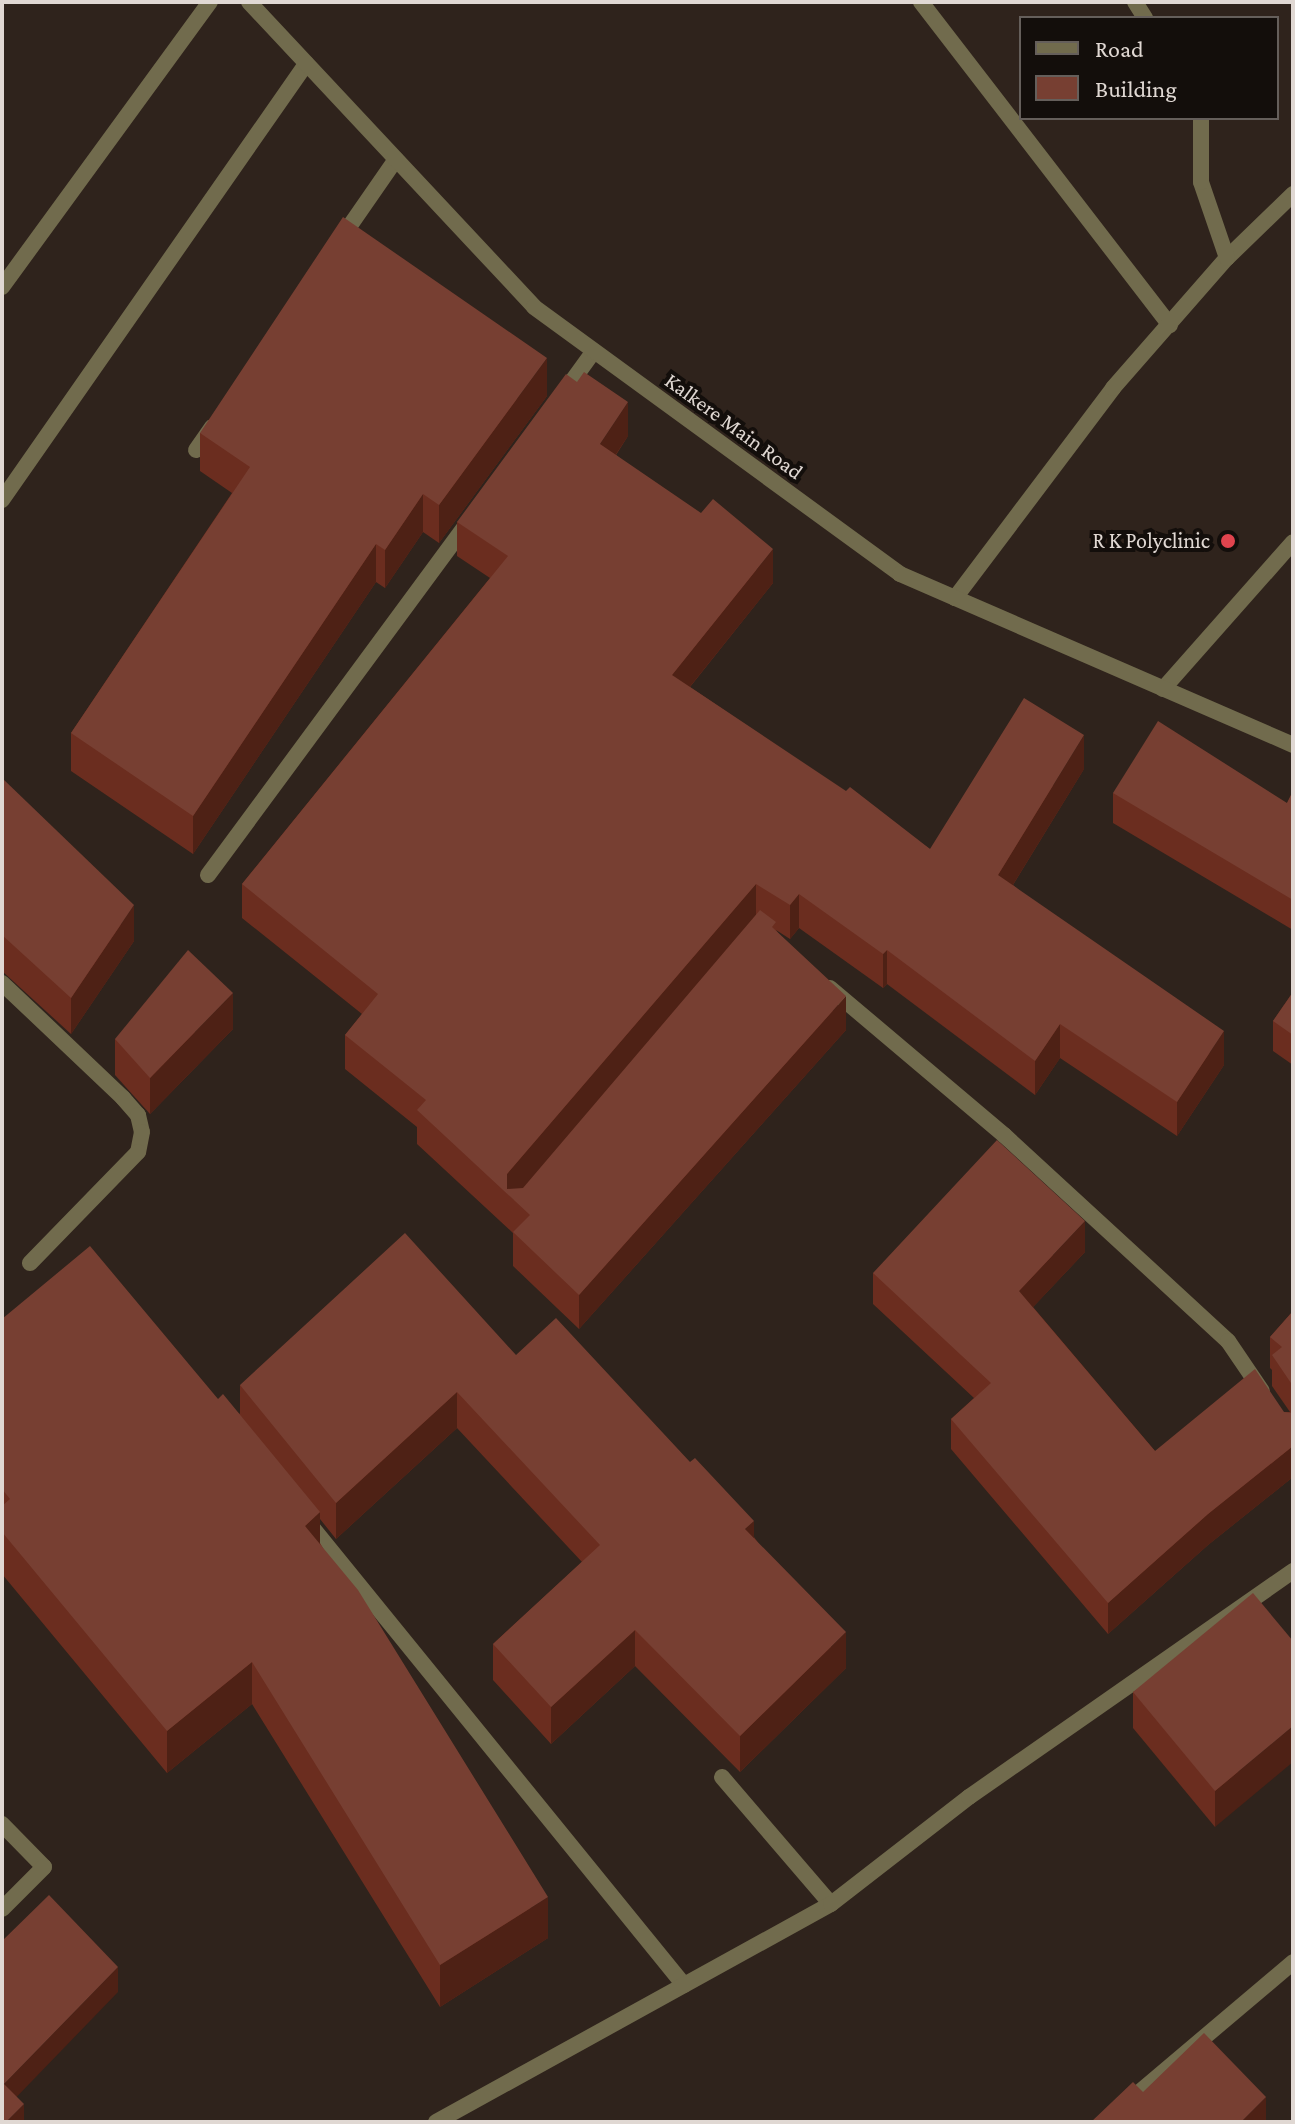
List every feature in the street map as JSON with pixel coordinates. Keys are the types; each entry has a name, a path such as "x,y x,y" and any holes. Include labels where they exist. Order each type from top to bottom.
{"street":[{"path":"2,287 210,2"},
{"name":"Kalkere Main Road","path":"249,2 534,307 900,574 1293,745"},
{"path":"921,2 1170,325"},
{"path":"2,500 306,64"},
{"path":"1201,120 1201,182 1227,258"},
{"path":"326,260 396,159"},
{"path":"955,598 1113,388 1227,258 1293,194"},
{"path":"547,415 594,351"},
{"path":"196,450 222,412"},
{"path":"208,875 481,504"},
{"path":"1163,689 1293,542"},
{"path":"817,978 1004,1135 1228,1341 1277,1412"},
{"path":"2,984 123,1098 138,1115 142,1132 138,1152 30,1263"},
{"path":"295,1506 684,1985"},
{"path":"436,2122 831,1904 969,1797 1293,1571"},
{"path":"722,1777 831,1904"},
{"path":"2,1824 44,1867 2,1909"},
{"path":"1104,2122 1293,1962"}],"building":[{"path":"343,217 547,358 439,505 423,494 385,550 376,544 193,816 71,733 250,467 200,433"},
{"path":"584,372 628,402 600,444 701,513 713,499 773,549 672,675 846,791 850,787 930,849 1024,698 1084,735 998,875 1224,1031 1177,1102 1060,1024 1035,1061 887,950 883,954 799,894 790,905 756,884 507,1174 507,1189 523,1188 760,910 776,922 772,927 846,996 579,1295 513,1232 530,1215 417,1110 426,1100 345,1035 378,994 242,884 508,556 457,522 566,374 577,382"},
{"path":"1158,721 1287,803 1293,791 1293,900 1113,793"},
{"path":"2,778 134,905 71,998 2,935"},
{"path":"188,950 233,993 150,1078 115,1039"},
{"path":"1293,992 1293,1035 1273,1021"},
{"path":"997,1140 1085,1221 1019,1291 1155,1451 1255,1369 1284,1412 1293,1413 1293,1446 1208,1514 1108,1603 951,1419 991,1383 873,1273"},
{"path":"405,1233 516,1355 556,1318 690,1462 695,1458 754,1521 745,1529 846,1632 740,1736 635,1630 551,1707 493,1644 600,1545 457,1392 336,1503 240,1385"},
{"path":"90,1246 218,1399 223,1394 320,1512 305,1526 358,1590 548,1897 440,1965 252,1662 167,1731 2,1532 2,1506 10,1499 2,1489 2,1319"},
{"path":"1293,1311 1293,1386 1272,1355 1282,1347 1270,1337"},
{"path":"1253,1593 1293,1641 1293,1726 1215,1791 1133,1692"},
{"path":"49,1895 118,1967 4,2084 24,2104 6,2122 2,2122 2,1941"},
{"path":"1204,2033 1266,2097 1241,2122 1091,2122 1133,2082 1143,2092"}],"place":[{"name":"R K Polyclinic","path":"1228,541"}]}
